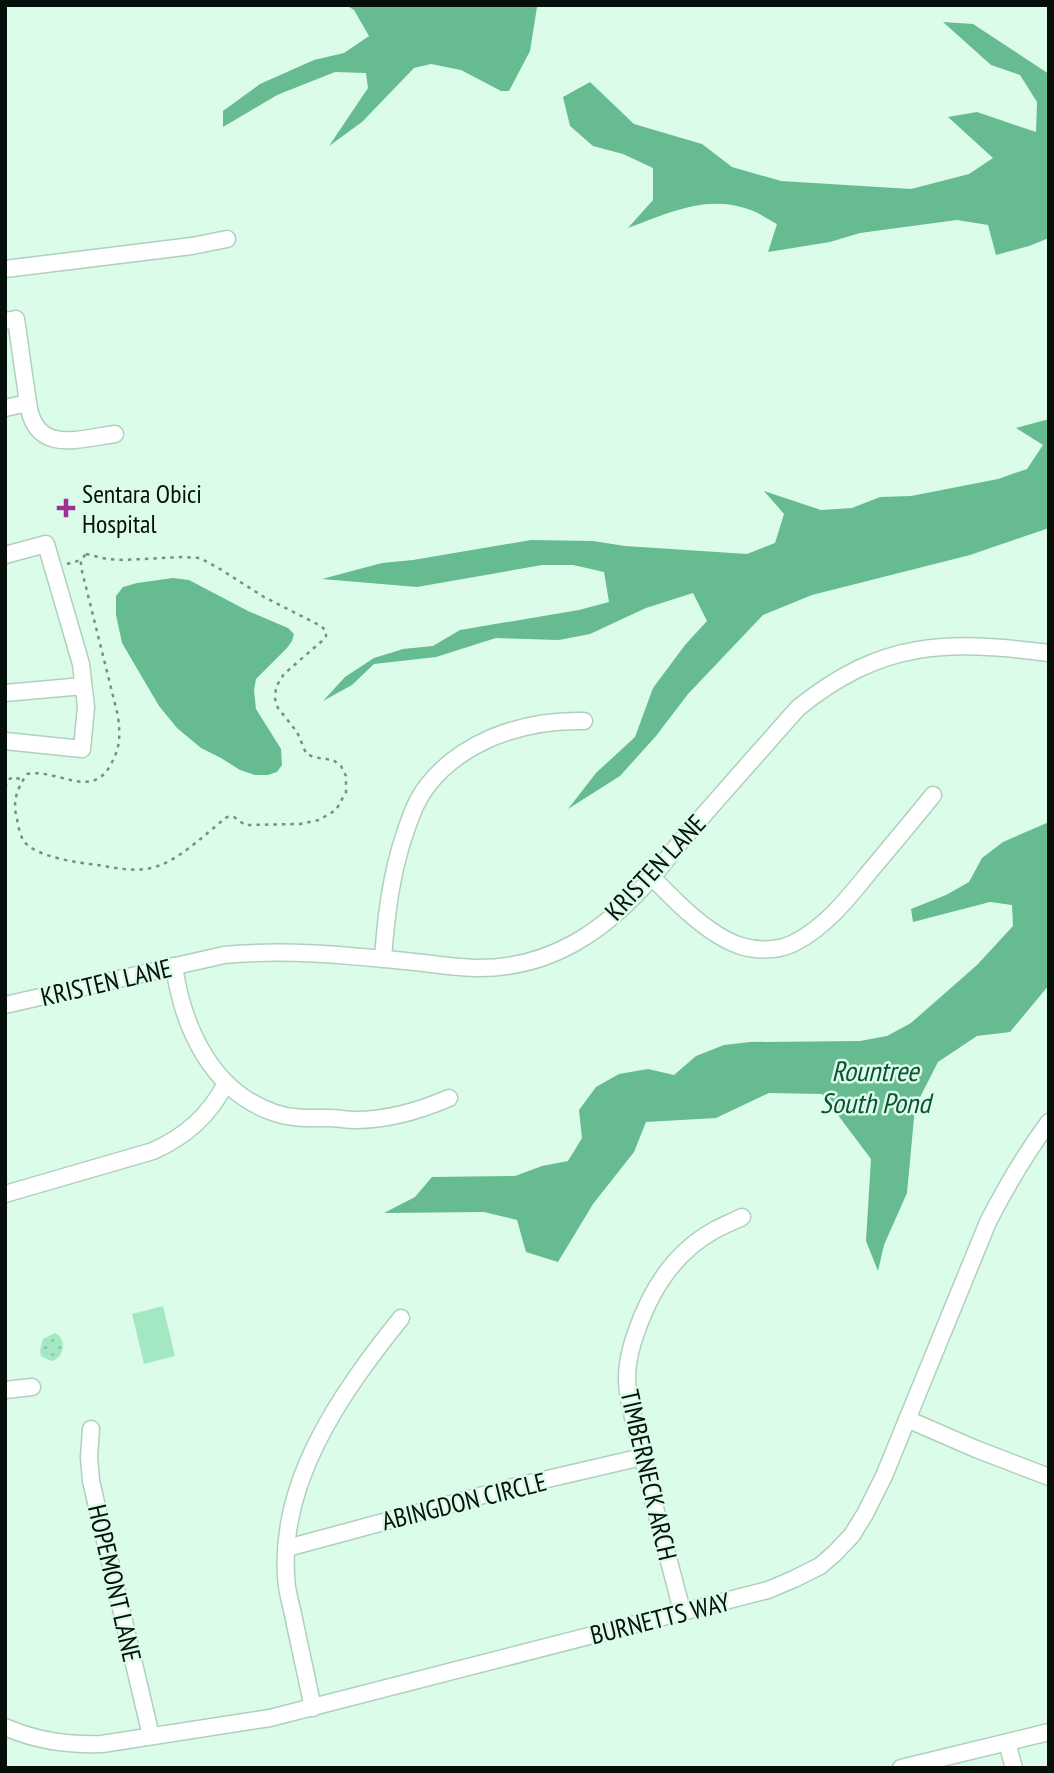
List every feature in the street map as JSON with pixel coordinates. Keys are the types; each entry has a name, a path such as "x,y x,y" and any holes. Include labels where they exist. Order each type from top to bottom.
{"street":[{"path":"5,269 192,246 227,239"},
{"path":"5,321 16,319 27,403 36,429 59,441 115,434"},
{"path":"5,408 27,403"},
{"path":"5,555 46,544 81,664 86,707 82,748 5,741"},
{"name":"KRISTEN LANE","path":"5,1004 224,955 256,952 288,952 477,968 503,967 557,953 580,942 633,897 798,708 841,677 896,654 925,647 999,647 1049,653"},
{"path":"5,693 83,686"},
{"path":"383,959 386,920 399,850 414,806 433,779 457,756 476,744 510,730 560,720 584,721"},
{"path":"652,877 676,902 731,942 760,949 792,944 811,932 852,895 933,795"},
{"path":"174,966 177,991 192,1034 226,1083 256,1105 276,1113 308,1118 355,1120 408,1113 449,1098"},
{"path":"5,1194 153,1152 173,1142 205,1115 226,1083"},
{"name":"BURNETTS WAY","path":"5,1727 53,1743 78,1745 102,1744 270,1718 768,1590 820,1566 852,1535 865,1514 884,1476 988,1222 1025,1155 1049,1122"},
{"name":"TIMBERNECK ARCH","path":"682,1611 628,1392 628,1357 644,1308 669,1268 689,1248 712,1231 742,1217"},
{"path":"313,1708 287,1586 290,1519 303,1471 325,1428 349,1387 401,1318"},
{"path":"5,1390 32,1387"},
{"path":"907,1419 976,1449 1049,1476"},
{"name":"HOPEMONT LANE","path":"91,1429 91,1481 151,1736"},
{"name":"ABINGDON CIRCLE","path":"287,1549 488,1494 642,1457"},
{"path":"901,1768 1049,1732"},
{"path":"1007,1743 1014,1768"}],"path":[{"path":"86,554 123,560 200,558 327,631 327,636 322,641 284,674 276,687 275,699 297,732 306,753 313,757 333,760 341,766 346,776 346,792 336,810 319,820 300,824 245,825 234,817 227,817 162,865 130,870 86,864 32,849 23,840 14,810 14,800 23,780 27,774 37,772 95,782 110,767 117,752 121,736 118,716 81,567 81,560 86,554"},
{"path":"5,787 8,780 13,778 23,780"}],"shaded area":[{"path":"163,1306 175,1356 144,1364 132,1314"},
{"path":"55,1333 62,1340 63,1348 59,1357 51,1361 41,1356 40,1350 43,1339"}],"water":[{"path":"346,5 537,7 530,51 509,91 501,91 461,70 431,64 414,68 362,122 329,146 368,88 366,73 335,72 277,95 223,127 223,111 260,84 314,60 344,53 369,36 354,10"},
{"path":"943,22 973,24 1049,74 1049,238 996,255 988,225 957,220 860,233 830,242 768,252 777,224 748,209 717,204 686,208 628,228 653,200 653,168 623,154 593,146 570,126 563,97 590,82 634,124 702,144 732,167 781,181 911,189 969,174 993,158 948,117 977,112 1036,132 1037,102 1020,75 991,65"},
{"path":"1049,419 1049,528 970,555 812,595 763,615 688,694 656,736 620,776 568,809 596,773 635,737 653,688 707,621 693,593 646,608 590,634 559,640 496,638 436,657 374,664 352,685 323,701 345,677 374,658 403,649 433,646 460,630 579,610 609,602 604,572 573,565 542,565 417,587 322,579 382,563 531,540 593,541 625,546 747,554 775,543 784,514 764,491 821,510 852,508 880,497 911,496 998,479 1027,469 1043,445 1016,428"},
{"path":"173,578 189,580 248,611 288,628 294,634 287,648 256,679 254,690 256,709 281,749 282,765 277,772 255,775 240,770 201,748 177,728 159,706 122,643 116,615 116,596 123,587"},
{"name":"Rountree South Pond","path":"1049,822 1049,985 1010,1032 977,1036 938,1062 915,1107 907,1193 884,1245 878,1271 866,1241 871,1159 822,1094 769,1093 716,1118 646,1122 634,1152 593,1204 558,1262 526,1252 517,1220 484,1212 384,1213 415,1197 432,1177 515,1176 542,1166 568,1161 582,1138 579,1110 596,1087 619,1074 648,1069 674,1075 696,1056 724,1045 750,1042 860,1041 887,1036 911,1023 977,965 1013,926 1012,905 990,902 913,922 911,909 969,882 982,858 1003,842"}],"place":[{"name":"Sentara Obici Hospital","path":"66,508"}]}
